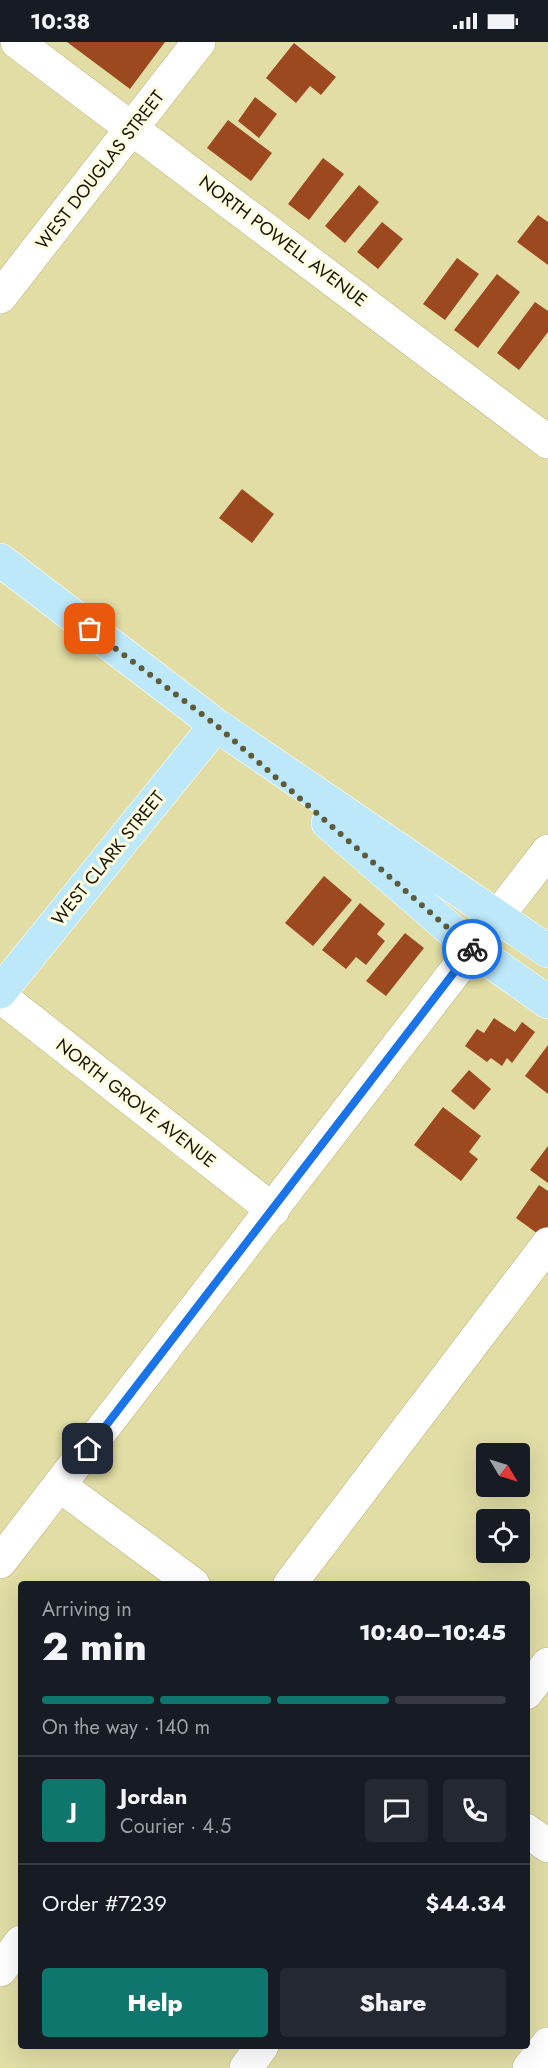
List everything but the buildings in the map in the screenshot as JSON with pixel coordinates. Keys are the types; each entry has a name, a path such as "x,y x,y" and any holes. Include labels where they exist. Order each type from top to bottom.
{"main road":[{"path":"0,560 216,725 548,951"},
{"path":"216,725 473,949 548,1002"},
{"name":"WEST CLARK STREET","path":"0,994 216,725"}],"street":[{"name":"NORTH POWELL AVENUE","path":"17,42 548,442"},
{"name":"WEST DOUGLAS STREET","path":"0,297 199,42"},
{"path":"0,1562 548,851"},
{"name":"NORTH GROVE AVENUE","path":"0,994 273,1210"},
{"path":"292,1581 548,1244"},
{"path":"59,1485 190,1581"},
{"path":"530,1688 548,1664"},
{"path":"530,1833 548,1846"},
{"path":"0,1970 18,1946"},
{"path":"529,2068 548,2044"},
{"path":"246,2068 260,2049"}],"way so far":[{"path":"90,629 216,725 472,949"}],"route":[{"path":"88,1449 472,949"}]}
